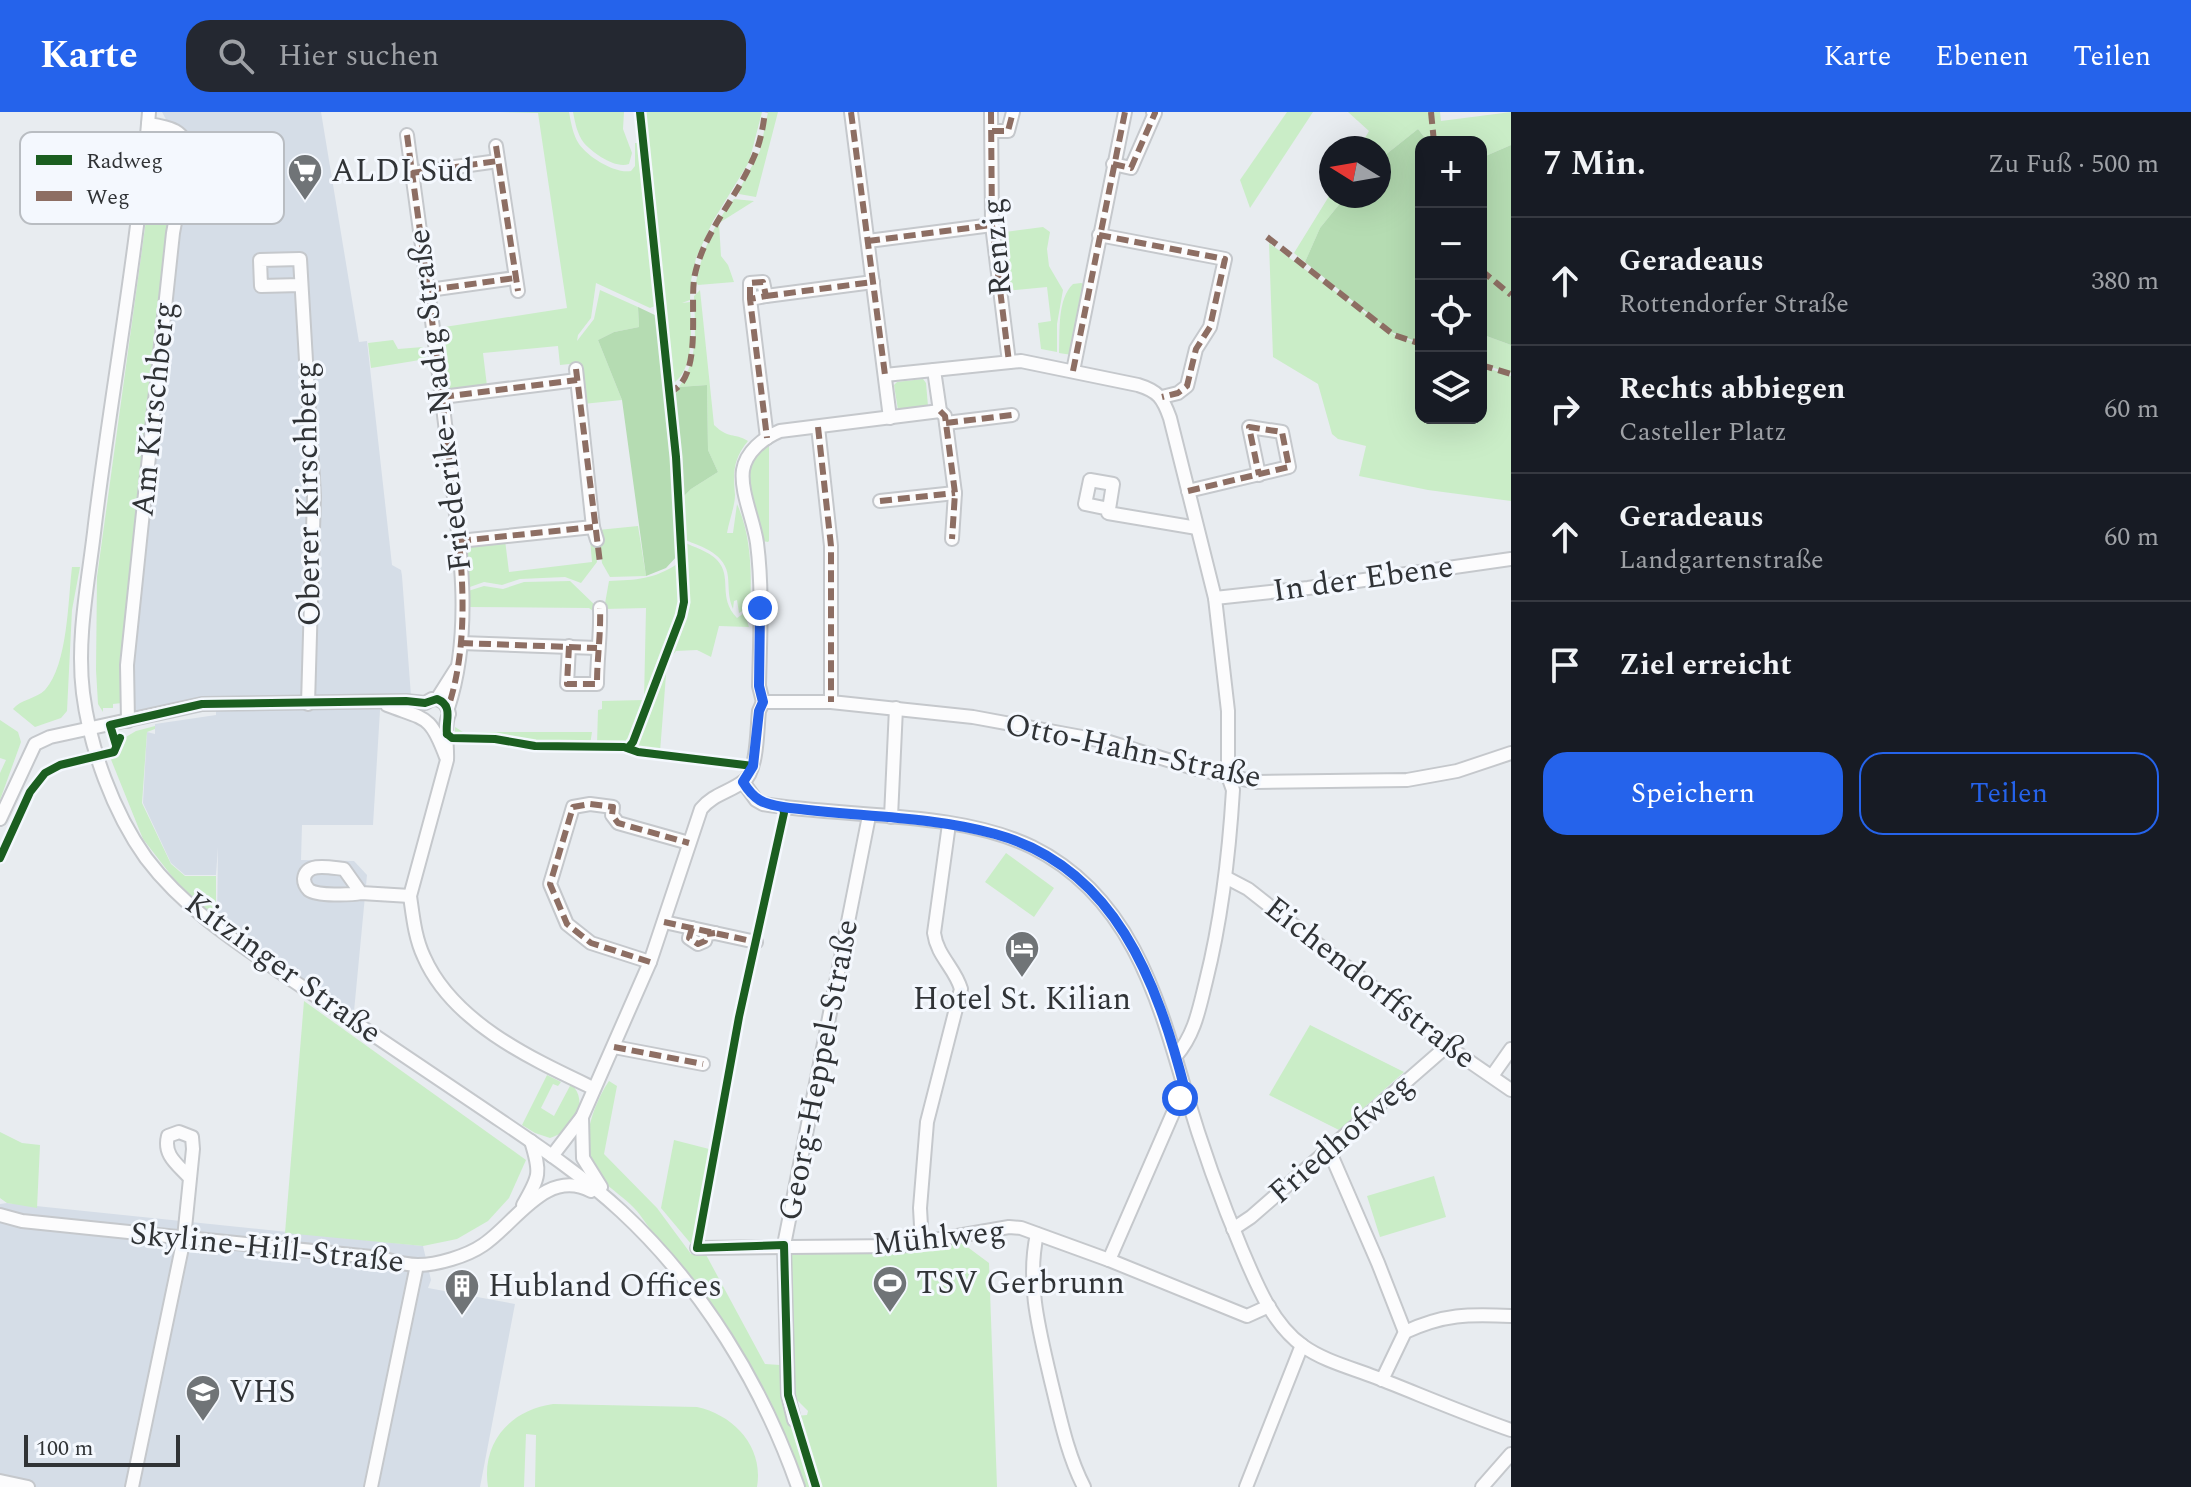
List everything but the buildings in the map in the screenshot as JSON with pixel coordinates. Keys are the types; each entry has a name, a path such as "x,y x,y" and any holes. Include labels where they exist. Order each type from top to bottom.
{"street":[{"path":"851,112 890,418"},
{"name":"Renzig","path":"991,112 992,225 1009,362"},
{"path":"992,131 1008,131 1013,112"},
{"path":"1073,371 1125,112"},
{"path":"1113,164 1131,168 1153,112"},
{"name":"Am Kirschberg","path":"149,118 177,132"},
{"name":"Friederike-Nadig Straße","path":"407,135 442,397 462,592 456,685 448,708 433,713"},
{"path":"429,290 516,285 496,146"},
{"path":"412,173 498,161"},
{"name":"Kitzinger Straße","path":"138,224 82,634 83,691 91,730 110,790 131,835 160,875 190,905 257,956 565,1165 609,1201 679,1274 737,1355 767,1412 798,1487"},
{"name":"Am Kirschberg","path":"128,721 127,665 175,224"},
{"path":"868,241 992,225"},
{"path":"1099,235 1225,259 1210,327 1196,349 1187,386 1178,393 1162,397"},
{"path":"767,438 750,299 873,282"},
{"name":"Oberer Kirschberg","path":"301,285 314,469 315,536 308,704"},
{"path":"885,375 1021,361 1138,385 1162,397 1215,598 1228,711 1228,776 1233,790 1227,878 1220,925 1191,1036 1176,1056"},
{"path":"934,370 955,493 952,539"},
{"path":"442,397 576,375 595,533 459,541"},
{"path":"552,1156 582,1117 614,1047 650,962 701,809 713,797 743,782 753,766 759,711 766,701 759,686 760,584 757,544 742,482 746,459 767,438 780,431 890,418 1012,415"},
{"path":"818,427 831,546 831,702"},
{"path":"1188,491 1259,475"},
{"path":"880,501 955,493"},
{"path":"1109,509 1108,513 1197,528"},
{"name":"In der Ebene","path":"1215,598 1511,559"},
{"path":"569,646 567,684 597,684 600,608"},
{"path":"461,643 597,648"},
{"name":"Friederike-Nadig Straße","path":"433,713 457,666"},
{"name":"Otto-Hahn-Straße","path":"766,701 831,702 973,717 1109,742 1256,782 1386,782 1457,771 1511,753"},
{"path":"0,819 35,744 50,737 202,704 384,703 433,713"},
{"path":"891,817 896,708"},
{"name":"Friederike-Nadig Straße","path":"410,896 447,760 448,741 433,713"},
{"path":"743,782 756,800 763,804 949,824 995,834 1033,847 1068,869 1097,897 1138,954 1151,980 1233,1229 1269,1306 1302,1345 1320,1355 1511,1430"},
{"path":"650,962 591,943 567,924 550,884 567,820 573,807 590,804 613,807 612,815 618,823 689,843"},
{"name":"Georg-Heppel-Straße","path":"794,1420 788,1395 784,1245 869,816"},
{"path":"922,1244 920,1208 927,1122 961,989 935,943 934,933 949,824"},
{"name":"Eichendorffstraße","path":"1227,878 1248,889 1447,1046 1511,1090"},
{"path":"361,893 410,896 424,958 466,1013 515,1049 593,1088"},
{"path":"664,922 756,942"},
{"name":"Friedhofweg","path":"1233,1229 1251,1217 1447,1046"},
{"path":"614,1047 703,1064"},
{"path":"1492,1076 1511,1049"},
{"path":"1109,1260 1185,1090"},
{"path":"582,1117 583,1158 609,1201"},
{"name":"Skyline-Hill-Straße","path":"520,1211 539,1168 531,1141"},
{"path":"565,1165 581,1143"},
{"path":"1329,1150 1405,1332"},
{"path":"132,1487 184,1238 189,1177"},
{"name":"Skyline-Hill-Straße","path":"0,1215 22,1221 381,1258 417,1265 448,1259 482,1246 520,1211 555,1187 579,1185 609,1201"},
{"name":"Mühlweg","path":"697,1248 922,1244 996,1228 1021,1228 1247,1316 1269,1306"},
{"path":"1037,1234 1036,1314 1062,1428 1084,1487"},
{"path":"371,1487 417,1265"},
{"path":"1382,1380 1405,1332 1432,1320 1468,1314 1511,1316"},
{"path":"1246,1487 1302,1345"},
{"path":"1482,1487 1511,1454"},
{"path":"0,1481 28,1487"}],"shaded area":[{"path":"162,112 321,112 359,342 367,341 392,565 401,570 402,576 411,696 381,694 373,825 302,825 301,860 354,861 367,875 353,1022 217,926 218,847 216,875 185,875 171,863 143,803 147,732 155,734 155,724 216,715 216,704 128,721 126,691 176,224 284,224 284,132 174,132"},
{"path":"0,1204 423,1246 431,1280 428,1288 515,1304 480,1487 0,1487"}],"green space":[{"path":"500,112 569,112 575,137 583,149 602,164 617,170 631,171 635,166 635,143 639,143 655,306 650,308 596,283 591,318 577,341 594,319 600,290 638,307 639,327 614,332 598,340 622,400 583,404 579,363 560,365 558,346 483,353 487,386 445,387 438,328 567,308 538,113"},
{"path":"573,112 624,112 623,129 632,153 629,164 611,162 588,147 580,136"},
{"path":"645,112 762,112 749,162 713,221 696,258 690,300 682,303 690,302 688,359 685,369 671,385 661,316 663,308"},
{"path":"768,112 778,112 756,197 739,194 760,151"},
{"path":"1287,112 1313,112 1250,208 1240,180"},
{"path":"1348,112 1440,112 1441,121 1511,112 1511,145 1487,155 1487,136 1423,136 1418,129 1391,150 1391,136 1366,136 1369,131"},
{"path":"1418,129 1423,136 1415,136 1415,341 1391,332 1305,262 1320,228 1336,208 1391,208 1391,150"},
{"path":"1511,145 1511,345 1487,336 1487,155"},
{"path":"734,199 754,201 719,223 721,256 734,282 698,285 696,282 705,249 720,218"},
{"path":"1322,208 1336,208 1320,228 1305,262 1294,253"},
{"path":"146,224 170,224 140,493 122,703 113,704 113,708 103,708 103,712 98,704 96,670 97,577"},
{"path":"1043,227 1050,232 1047,249 1049,266 1063,290 1057,324 1057,352 1041,349 1038,323 1051,321 1047,287 1005,291 998,233"},
{"path":"1269,243 1395,335 1415,343 1415,424 1487,424 1487,368 1511,376 1511,501 1428,490 1359,476 1366,446 1338,439 1332,434 1318,384 1273,357"},
{"path":"1073,284 1084,284 1072,355 1059,353 1064,298"},
{"path":"700,290 714,425 724,433 748,441 735,466 735,499 727,533 733,533 737,504 748,541 751,580 750,606 739,613 737,600 733,609 731,605 723,562 712,552 685,540 683,535 681,499 718,472 708,450 707,385 679,387 693,355 694,296"},
{"path":"638,307 657,316 678,539 678,555 666,568 646,576 622,400 598,340 614,332 639,327"},
{"path":"1487,336 1511,345 1511,373 1487,366"},
{"path":"393,340 398,349 423,347 426,359 371,368 368,343"},
{"path":"923,379 928,406 903,412 898,410 894,385"},
{"path":"707,385 708,450 718,472 681,499 671,402 679,387"},
{"path":"769,443 768,542 762,541 749,477 751,465"},
{"path":"638,526 646,576 610,577 602,563 598,530"},
{"path":"595,538 597,562 581,583 565,577 520,579 502,585 484,582 467,588 465,547 468,544 505,540 509,572 592,562 590,539"},
{"path":"683,542 717,560 724,573 731,610 737,618 750,609 750,618 746,618 749,627 719,626 711,657 697,650 676,651 667,662 660,752 637,749 635,745 686,607"},
{"path":"677,564 680,608 632,739 624,744 597,744 598,710 602,709 602,701 644,700 646,608 604,609 609,581 645,578"},
{"path":"72,567 80,567 72,610 67,711 61,718 35,727 13,709 45,690 53,679 63,649"},
{"path":"570,581 598,608 598,632 594,632 593,611 589,608 467,607 468,591 484,586 503,589 524,582"},
{"path":"0,720 18,732 21,742 0,800 0,773 6,760 0,758"},
{"path":"155,726 147,732 142,803 171,864 185,876 216,876 216,920 174,879 143,839 110,757 115,755 119,741 136,731"},
{"path":"455,727 463,732 592,732 590,745 525,744 494,736 455,736"},
{"path":"1006,853 1054,888 1034,917 985,882"},
{"path":"304,1001 526,1160 509,1198 488,1221 457,1239 423,1246 285,1233"},
{"path":"1310,1025 1404,1072 1339,1130 1269,1095"},
{"path":"547,1075 561,1082 558,1086 553,1084 541,1108 554,1116 571,1084 579,1099 572,1123 550,1138 522,1125"},
{"path":"609,1081 617,1086 604,1154 657,1208 691,1254 704,1251 765,1364 780,1365 789,1413 811,1487 803,1487 762,1388 729,1332 640,1215 591,1165 587,1147 589,1127"},
{"path":"0,1132 22,1143 40,1145 37,1208 7,1203 0,1198"},
{"path":"674,1140 713,1150 698,1238 692,1245 661,1208"},
{"path":"1434,1176 1446,1217 1380,1237 1367,1196"},
{"name":"TSV Gerbrunn","path":"958,1240 989,1263 997,1487 818,1487 796,1416 807,1415 808,1411 792,1395 787,1249"},
{"path":"553,1404 697,1407 710,1411 734,1425 751,1446 758,1472 757,1487 535,1487 536,1435 526,1434 524,1487 488,1487 489,1456 502,1431 524,1413"}],"marked path":[{"path":"668,393 679,385 687,373 691,358 693,287 700,258 758,148 765,112"},
{"path":"851,112 885,375"},
{"path":"991,112 992,225 1009,362"},
{"path":"992,131 1008,131 1013,112"},
{"path":"1073,371 1125,112"},
{"path":"1113,164 1131,168 1153,112"},
{"path":"1431,112 1433,136"},
{"path":"407,135 460,546 461,645 448,708"},
{"path":"496,146 518,291"},
{"path":"412,173 498,161"},
{"path":"868,241 992,225"},
{"path":"1099,235 1225,259 1210,327 1196,349 1187,386 1178,393 1162,397"},
{"path":"1267,237 1394,335 1415,342"},
{"path":"1487,275 1511,295"},
{"path":"429,290 515,278"},
{"path":"750,299 750,283 763,282 766,296 750,299 767,438"},
{"path":"766,296 873,282"},
{"path":"1487,367 1511,374"},
{"path":"576,369 600,563"},
{"path":"442,397 577,380"},
{"path":"940,411 945,416 955,493 952,539"},
{"path":"946,423 1012,415"},
{"path":"818,427 831,546 831,702"},
{"path":"1188,491 1289,467 1282,432 1249,427 1259,475"},
{"path":"880,501 955,493"},
{"path":"459,541 593,527"},
{"path":"569,646 567,684 597,684 600,608"},
{"path":"461,643 597,648"},
{"path":"650,962 591,943 567,924 550,884 573,807 590,804 613,807 612,815 618,823 689,843"},
{"path":"664,922 756,942"},
{"path":"692,928 689,938 698,944 705,941 707,934 715,933"},
{"path":"614,1047 703,1064"}],"cycle path":[{"path":"628,748 633,742 684,602 676,457 640,112"},
{"path":"116,745 110,725 202,704 425,703 437,699 447,709 447,734"},
{"path":"447,734 452,738 495,739 535,746 624,747 638,752 753,766 743,782 747,788 760,800 783,807 739,1017 697,1248 784,1245 788,1395 816,1487"},
{"path":"0,858 30,792 45,773 60,765 114,752 120,738"}],"place":[{"name":"ALDI Süd","path":"305,202"},
{"name":"Hotel St. Kilian","path":"1022,979"},
{"name":"TSV Gerbrunn","path":"890,1314"},
{"name":"Hubland Offices","path":"462,1317"},
{"name":"VHS","path":"203,1423"}],"route":[{"path":"760,608 759,686 763,702 759,711 753,766 743,782 756,800 763,804 806,810 949,824 995,834 1033,847 1068,869 1097,897 1121,927 1151,980 1185,1090 1180,1098"}]}
